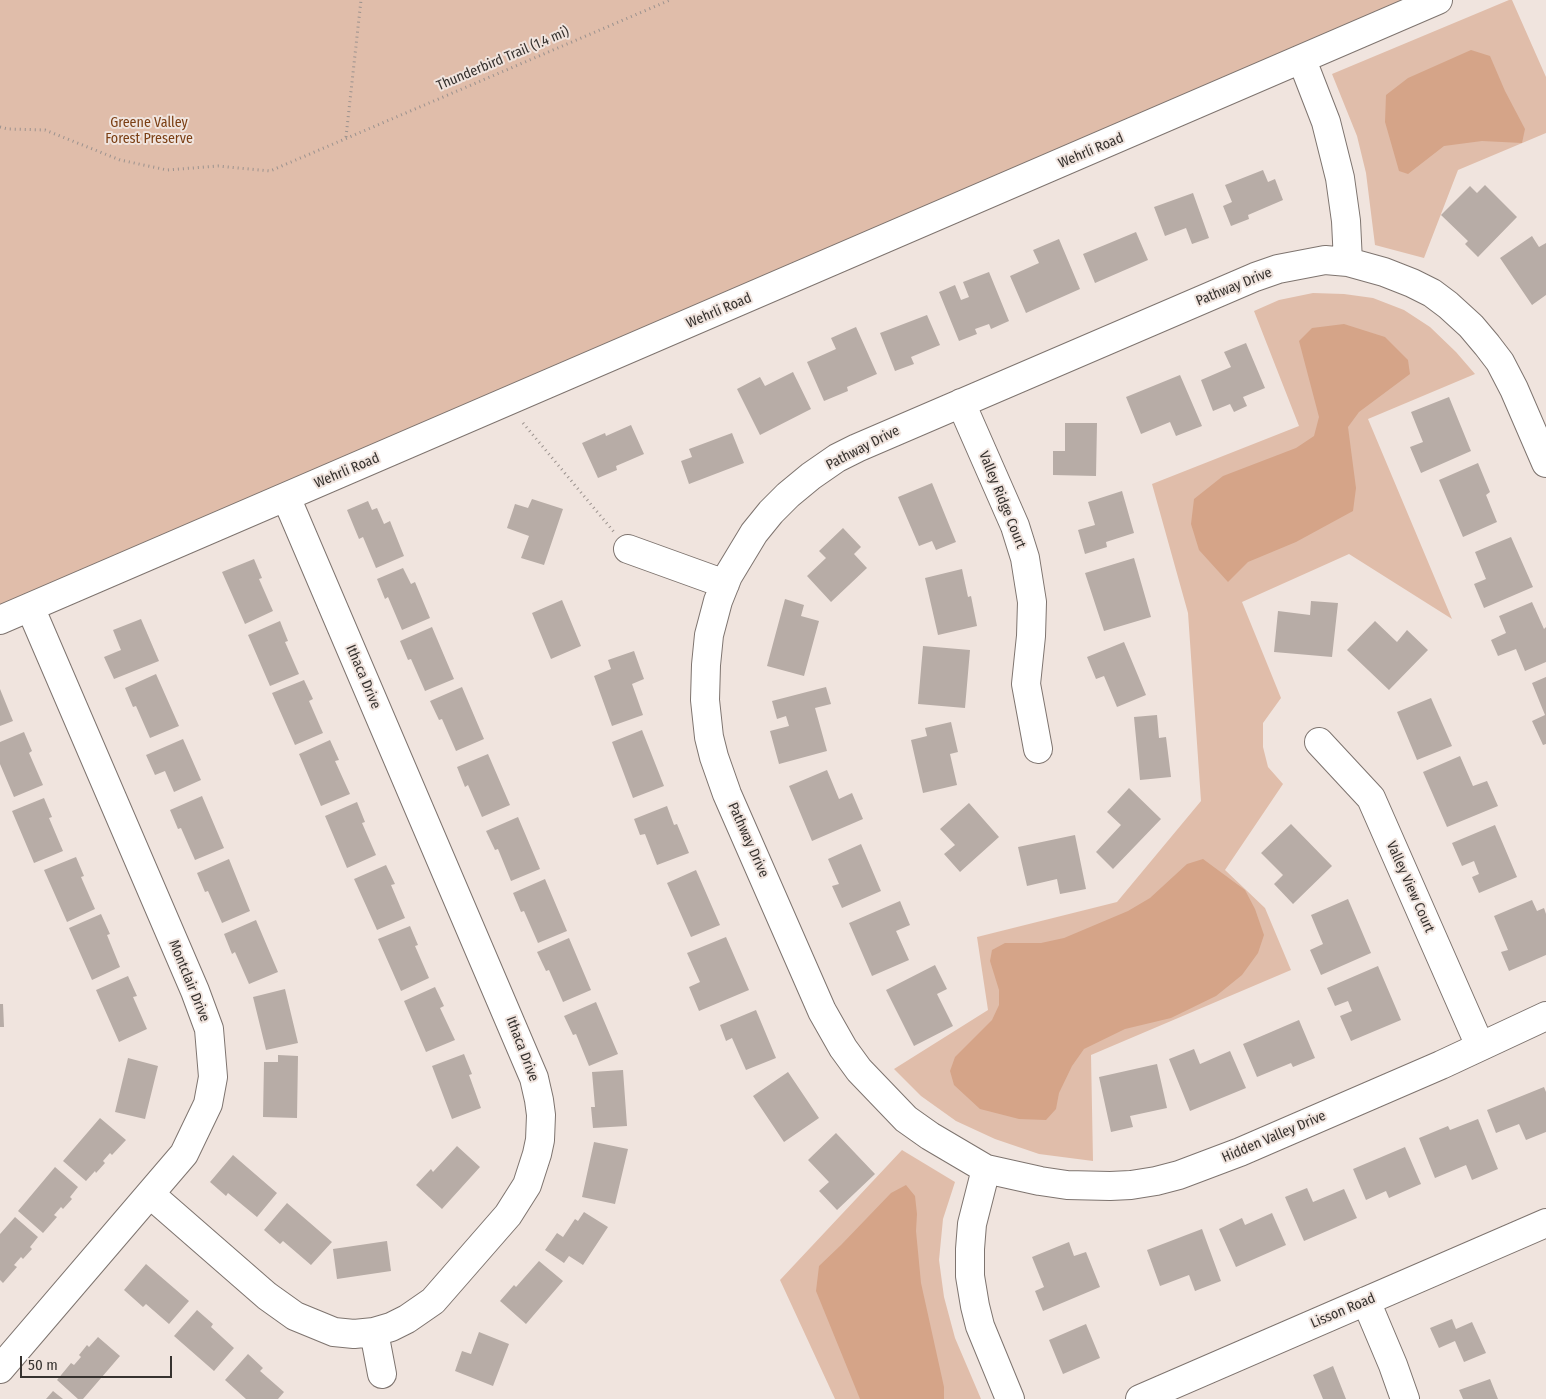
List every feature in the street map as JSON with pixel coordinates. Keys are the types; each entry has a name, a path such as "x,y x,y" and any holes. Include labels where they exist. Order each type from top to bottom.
{"street":[{"name":"Wehrli Road","path":"0,620 1438,0"},
{"path":"1302,60 1326,122 1340,178 1346,221 1348,262 1384,272 1432,293 1471,326 1500,362 1546,463"},
{"name":"Pathway Drive","path":"986,1169 930,1136 906,1119 859,1070 843,1048 822,1010 727,794 709,737 705,700 706,665 710,635 724,584 754,533 771,512 810,476 837,458 1255,277 1278,269 1325,260 1348,262"},
{"name":"Valley Ridge Court","path":"961,403 1015,526 1025,558 1032,602 1026,684 1038,749"},
{"name":"Ithaca Drive","path":"150,1194 267,1296 295,1316 334,1332 354,1334 374,1332 391,1327 407,1319 433,1301 508,1215 527,1184 540,1140 540,1108 534,1078 286,497"},
{"path":"628,549 724,584"},
{"name":"Montclair Drive","path":"0,1369 184,1154 208,1104 213,1077 209,1029 195,991 30,607"},
{"name":"Valley View Court","path":"1319,742 1371,798 1480,1046"},
{"name":"Hidden Valley Drive","path":"986,1169 1068,1185 1110,1186 1156,1181 1179,1175 1240,1152 1546,1016"},
{"path":"986,1169 972,1224 970,1276 980,1326 1010,1399"},
{"name":"Lisson Road","path":"1140,1399 1546,1223"},
{"path":"1366,1301 1405,1399"},
{"path":"374,1332 382,1374"}],"path":[{"path":"346,138 361,0"},
{"name":"Thunderbird Trail (1.4 mi)","path":"0,126 8,129 45,130 120,160 167,170 218,166 270,171 670,0"},
{"path":"523,423 628,549"}],"green space":[{"name":"Greene Valley Forest Preserve","path":"0,0 1401,0 1302,60 0,620"},
{"path":"1512,0 1546,77 1546,133 1458,170 1424,258 1375,245 1366,173 1357,136 1332,74"},
{"path":"1313,293 1344,294 1373,298 1404,310 1430,327 1475,374 1368,419 1452,619 1349,554 1242,602 1281,698 1263,723 1263,747 1268,767 1283,784 1225,870 1265,908 1291,970 1091,1055 1093,1161 1039,1154 995,1139 956,1121 921,1096 894,1069 988,1010 977,937 1117,902 1201,801 1188,613 1152,484 1299,426 1254,311 1279,300"},
{"path":"902,1150 955,1182 943,1219 939,1260 944,1297 955,1338 981,1399 835,1399 780,1280"}],"shaded area":[{"path":"1471,50 1490,56 1505,91 1525,129 1522,143 1482,141 1444,146 1408,174 1399,171 1385,122 1386,95 1408,78"},
{"path":"1344,324 1385,337 1408,360 1410,374 1359,412 1348,427 1356,488 1353,511 1296,542 1248,562 1228,582 1199,550 1191,524 1194,499 1223,476 1296,448 1314,436 1319,417 1299,341 1312,328"},
{"path":"1203,859 1245,890 1255,909 1264,935 1258,953 1242,975 1216,996 1171,1018 1125,1029 1084,1049 1072,1066 1059,1093 1056,1109 1046,1120 1019,1119 980,1109 954,1085 950,1071 955,1057 992,1020 999,1005 999,990 990,961 992,950 1005,943 1041,943 1064,938 1128,911 1150,898 1187,864"},
{"path":"906,1185 915,1196 921,1283 944,1387 944,1399 860,1399 816,1291 819,1266 891,1193"}],"building":[{"path":"1263,170 1268,182 1275,179 1283,200 1248,215 1249,219 1231,226 1223,206 1232,202 1225,185"},
{"path":"1485,185 1517,217 1478,257 1465,244 1468,241 1441,215 1470,186 1477,193"},
{"path":"1193,193 1209,238 1192,244 1186,228 1165,236 1154,207"},
{"path":"1136,232 1148,260 1095,283 1083,254"},
{"path":"1532,236 1539,247 1546,243 1546,295 1532,305 1500,258"},
{"path":"1059,239 1080,289 1026,313 1010,276 1039,263 1033,250"},
{"path":"989,272 1009,321 991,329 989,324 975,329 977,334 959,341 939,292 955,285 961,300 969,297 963,282"},
{"path":"927,315 940,345 911,357 914,364 895,371 880,333"},
{"path":"856,327 877,374 847,387 848,391 824,401 807,362 836,349 831,338"},
{"path":"1246,343 1265,388 1243,397 1247,406 1234,412 1230,404 1213,411 1201,380 1231,367 1224,352"},
{"path":"793,372 811,409 760,435 737,389 760,377 765,386"},
{"path":"1180,375 1202,426 1176,436 1170,422 1141,434 1126,397"},
{"path":"1449,397 1471,451 1421,473 1410,447 1423,442 1411,412"},
{"path":"1065,423 1097,423 1096,476 1053,475 1053,451 1065,451"},
{"path":"631,425 644,454 616,466 617,470 598,478 582,443 605,433 606,436"},
{"path":"732,433 744,463 689,484 681,461 692,457 689,449"},
{"path":"1478,463 1490,492 1486,495 1497,522 1463,537 1439,480"},
{"path":"932,483 956,542 936,550 932,541 919,546 898,497"},
{"path":"1122,491 1134,533 1106,542 1107,547 1085,554 1078,530 1095,525 1088,502"},
{"path":"532,499 563,509 544,565 521,558 529,536 507,528 515,504 528,508"},
{"path":"368,501 372,510 377,508 384,524 390,521 404,556 376,568 363,537 359,539 347,510"},
{"path":"843,528 861,547 854,554 867,568 831,602 807,576 826,558 819,551"},
{"path":"1511,537 1533,587 1484,608 1474,584 1486,579 1475,552"},
{"path":"1134,558 1151,617 1104,631 1085,573"},
{"path":"254,559 262,578 259,579 273,611 245,624 222,572"},
{"path":"403,568 411,584 415,582 430,618 402,630 388,597 385,599 377,579"},
{"path":"962,569 968,597 971,596 977,626 938,635 925,578"},
{"path":"785,599 804,605 801,616 819,621 804,676 767,666"},
{"path":"562,600 581,646 551,659 532,613"},
{"path":"1311,601 1338,603 1332,657 1274,652 1278,611 1310,615"},
{"path":"1532,602 1544,629 1546,627 1546,662 1525,671 1516,649 1498,656 1491,640 1506,633 1499,616"},
{"path":"141,619 159,661 114,679 104,657 121,650 113,630"},
{"path":"280,621 288,641 285,642 299,674 270,686 248,635"},
{"path":"1375,621 1397,642 1407,630 1428,650 1389,690 1347,650"},
{"path":"432,627 454,679 425,691 411,659 408,660 400,641"},
{"path":"1124,642 1146,695 1117,707 1104,676 1096,679 1087,657"},
{"path":"923,646 970,650 965,708 918,704"},
{"path":"634,651 644,679 632,684 643,715 612,726 594,676 611,669 608,660"},
{"path":"156,674 179,726 150,738 136,706 133,707 125,688"},
{"path":"1546,677 1546,744 1543,745 1532,721 1545,715 1532,683"},
{"path":"304,680 313,699 309,701 323,733 295,745 272,693"},
{"path":"462,687 484,739 456,751 442,719 439,720 430,701"},
{"path":"826,687 831,704 815,708 827,751 779,764 770,731 789,726 786,716 777,719 772,701"},
{"path":"0,689 13,721 0,726"},
{"path":"1431,698 1452,746 1417,760 1397,712"},
{"path":"1157,715 1159,738 1166,737 1171,777 1140,780 1134,717"},
{"path":"951,722 958,752 950,754 957,785 923,793 911,740 927,736 925,728"},
{"path":"642,730 664,786 633,798 612,742"},
{"path":"24,732 32,751 29,753 43,785 14,797 0,764 0,742"},
{"path":"183,739 201,780 174,792 165,771 155,775 146,755"},
{"path":"330,740 339,760 335,761 350,794 321,806 299,754"},
{"path":"488,754 510,805 482,817 468,785 465,787 457,767"},
{"path":"1460,756 1473,786 1487,781 1498,806 1447,827 1423,772"},
{"path":"827,770 839,799 852,793 863,819 812,841 789,786"},
{"path":"1129,788 1161,819 1113,869 1096,852 1121,825 1107,812"},
{"path":"202,796 224,848 195,860 181,828 178,829 170,810"},
{"path":"44,798 52,817 49,818 63,851 34,863 12,811"},
{"path":"357,802 365,822 362,823 376,855 347,868 325,816"},
{"path":"969,803 999,837 960,872 944,854 955,845 940,829"},
{"path":"667,806 674,825 677,824 689,853 657,865 645,834 640,835 634,819"},
{"path":"518,817 540,869 511,881 498,849 495,850 486,831"},
{"path":"1291,824 1332,866 1293,904 1274,884 1283,875 1261,853"},
{"path":"1495,825 1517,877 1479,893 1472,877 1479,874 1474,861 1462,866 1452,843"},
{"path":"1075,835 1086,889 1060,894 1057,879 1027,886 1018,847"},
{"path":"861,844 881,891 842,908 832,886 839,884 828,859"},
{"path":"76,857 84,876 81,877 95,909 67,922 44,870"},
{"path":"229,859 250,911 222,923 208,891 205,892 197,873"},
{"path":"386,865 395,884 391,885 405,918 377,930 354,879"},
{"path":"696,870 720,925 691,937 667,883"},
{"path":"545,879 567,931 538,943 524,911 521,912 513,893"},
{"path":"1348,899 1371,953 1321,975 1310,950 1323,944 1311,915"},
{"path":"1532,900 1537,911 1544,908 1546,914 1546,955 1509,971 1501,952 1508,950 1494,916"},
{"path":"900,901 910,925 896,931 909,960 872,976 849,923"},
{"path":"101,914 110,934 107,935 120,967 92,980 69,928"},
{"path":"256,920 278,972 249,984 235,952 232,954 224,934"},
{"path":"410,926 418,945 415,946 429,978 401,991 378,939"},
{"path":"726,937 749,990 699,1011 689,987 700,982 687,953"},
{"path":"569,938 591,990 563,1002 549,970 546,971 537,952"},
{"path":"935,965 947,989 937,994 953,1026 914,1046 886,990"},
{"path":"1378,966 1401,1020 1351,1041 1340,1016 1352,1011 1348,1001 1335,1006 1327,988"},
{"path":"128,976 137,996 133,997 147,1029 119,1042 96,990"},
{"path":"435,987 444,1006 440,1008 455,1040 426,1052 404,1001"},
{"path":"285,989 298,1043 266,1050 253,997"},
{"path":"596,1002 618,1054 589,1066 576,1034 573,1035 564,1016"},
{"path":"0,1004 3,1004 4,1027 0,1027"},
{"path":"756,1010 776,1058 746,1070 732,1038 726,1041 720,1025"},
{"path":"1299,1020 1315,1058 1293,1067 1291,1063 1257,1077 1243,1044"},
{"path":"1194,1049 1200,1064 1230,1051 1246,1088 1190,1111 1169,1059"},
{"path":"464,1054 472,1074 469,1075 481,1108 452,1119 432,1066"},
{"path":"278,1055 298,1056 297,1118 263,1117 264,1062 278,1062"},
{"path":"128,1058 158,1066 145,1119 115,1112"},
{"path":"1157,1064 1167,1108 1130,1116 1133,1127 1111,1132 1099,1077"},
{"path":"623,1070 627,1126 593,1128 591,1107 595,1107 592,1072"},
{"path":"788,1072 819,1118 784,1142 753,1096"},
{"path":"1544,1087 1546,1092 1546,1132 1526,1140 1519,1124 1496,1133 1487,1110"},
{"path":"100,1118 126,1140 112,1155 110,1153 103,1161 105,1163 86,1181 63,1161"},
{"path":"1478,1119 1498,1169 1472,1180 1466,1165 1435,1178 1419,1138 1448,1126 1450,1130"},
{"path":"836,1133 875,1174 837,1210 819,1191 829,1182 808,1160"},
{"path":"594,1142 628,1149 615,1204 582,1197"},
{"path":"457,1146 480,1167 442,1209 416,1185 431,1169 433,1172"},
{"path":"1405,1147 1421,1184 1389,1198 1386,1191 1366,1200 1353,1169"},
{"path":"233,1155 277,1193 257,1217 228,1193 226,1196 210,1182"},
{"path":"55,1167 78,1187 70,1197 72,1199 54,1215 57,1217 43,1233 18,1211"},
{"path":"1307,1188 1313,1202 1344,1189 1357,1218 1304,1241 1285,1197"},
{"path":"287,1203 332,1242 311,1265 283,1241 280,1244 264,1230"},
{"path":"584,1212 608,1227 583,1265 569,1256 564,1263 545,1250 557,1233 563,1237 575,1219 578,1221"},
{"path":"1272,1213 1286,1245 1236,1267 1219,1229 1242,1218 1245,1225"},
{"path":"15,1217 38,1237 30,1247 32,1249 14,1265 17,1267 3,1283 0,1280 0,1234"},
{"path":"1202,1229 1221,1281 1195,1291 1189,1275 1160,1286 1147,1250"},
{"path":"387,1241 391,1271 337,1279 333,1249"},
{"path":"1069,1242 1074,1256 1086,1252 1100,1287 1043,1311 1035,1291 1044,1287 1032,1257"},
{"path":"539,1261 563,1281 526,1324 500,1301 514,1285 516,1287"},
{"path":"146,1264 189,1301 169,1324 146,1304 143,1307 124,1290"},
{"path":"197,1310 213,1324 211,1327 234,1348 214,1371 174,1336"},
{"path":"1452,1319 1456,1329 1472,1322 1486,1353 1464,1362 1455,1341 1439,1348 1430,1328"},
{"path":"1086,1324 1100,1358 1063,1374 1049,1340"},
{"path":"479,1332 509,1344 493,1386 455,1371 462,1351 471,1354"},
{"path":"98,1337 120,1356 83,1399 78,1399 57,1380 71,1363 74,1365 81,1357 79,1355 87,1345 89,1347"},
{"path":"248,1354 263,1368 260,1371 284,1392 278,1399 246,1399 225,1380"},
{"path":"1333,1366 1346,1399 1323,1399 1313,1375"},
{"path":"1490,1379 1498,1399 1463,1399 1459,1390"},
{"path":"53,1391 63,1399 46,1399"}]}
